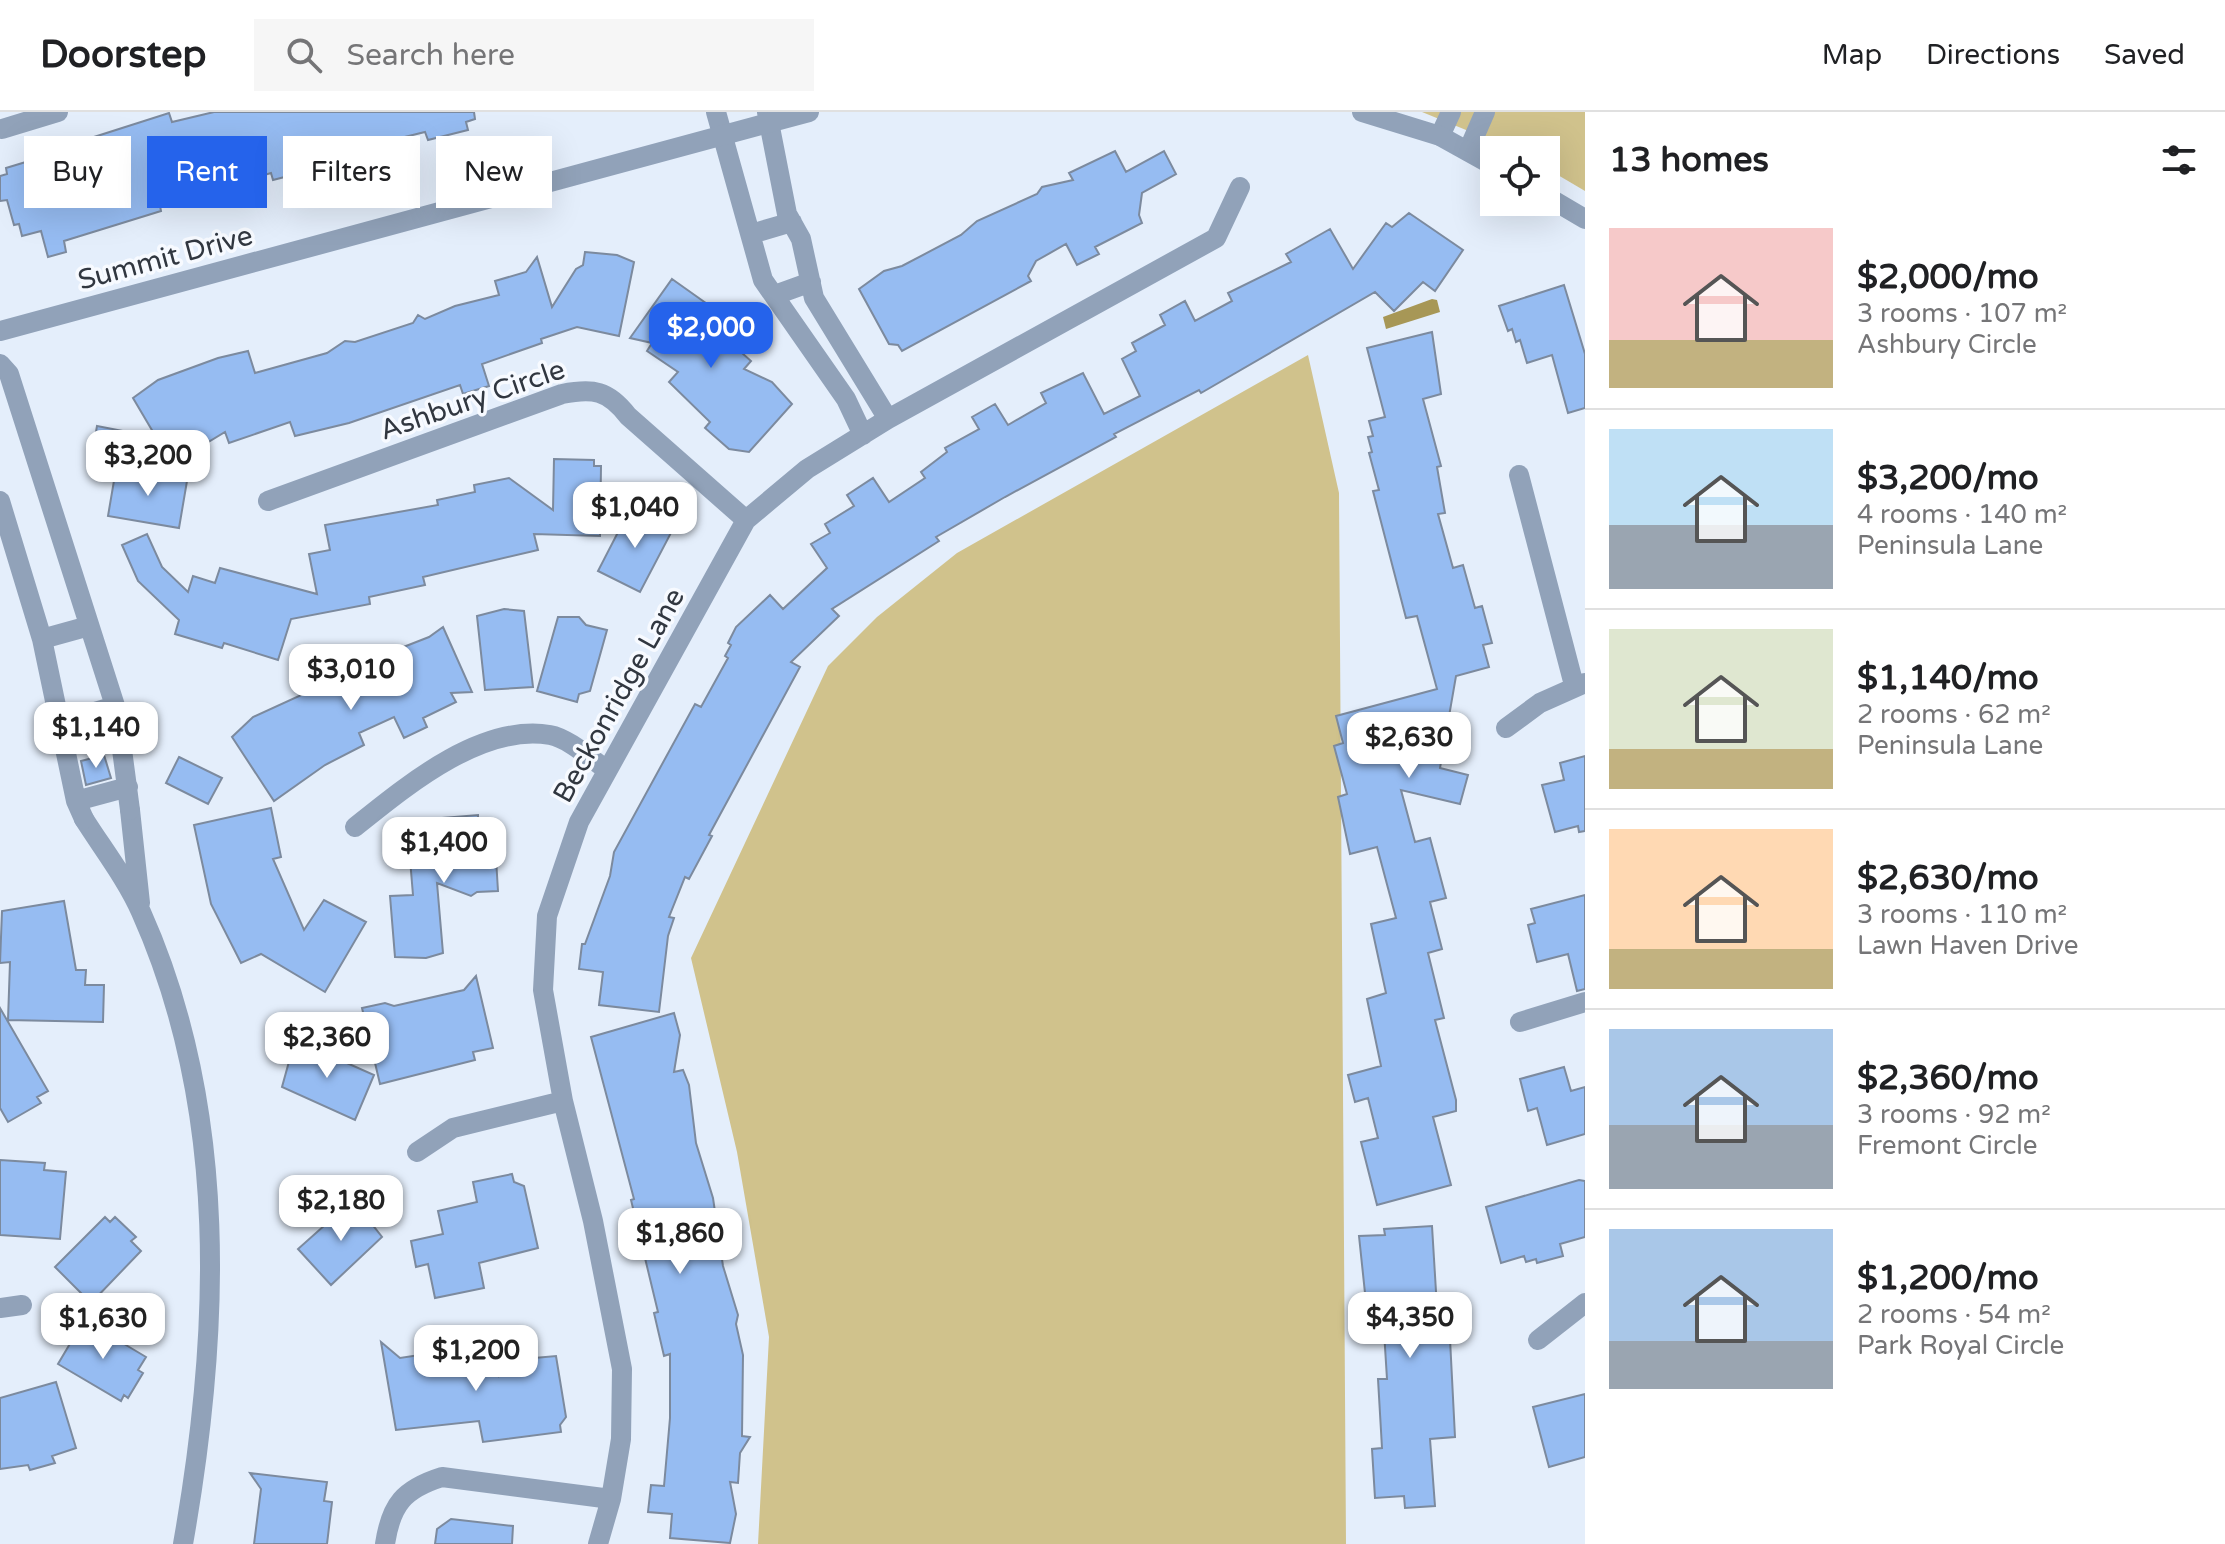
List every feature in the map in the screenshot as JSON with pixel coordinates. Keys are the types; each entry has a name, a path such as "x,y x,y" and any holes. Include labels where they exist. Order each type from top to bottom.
{"street":[{"path":"2,129 58,112"},
{"path":"716,112 763,280 846,399 863,435"},
{"name":"Summit Drive","path":"0,331 722,135 768,117 809,112"},
{"path":"1362,112 1440,136 1480,158"},
{"path":"1440,136 1451,112"},
{"path":"1468,151 1485,112"},
{"path":"768,117 787,214 801,239 814,298 888,419"},
{"name":"Beckonridge Lane","path":"598,1544 611,1499 621,1439 622,1369 593,1221 563,1101 543,990 547,916 579,822 746,520 807,469 888,419 1216,238 1240,187"},
{"path":"1560,204 1585,219"},
{"path":"751,234 792,222"},
{"path":"775,295 811,282"},
{"path":"0,364 9,374 115,706 128,787 141,911"},
{"name":"Ashbury Circle","path":"268,501 562,394 599,390 614,397 628,416 746,520"},
{"path":"1506,728 1540,703 1580,684 1519,475"},
{"path":"0,501 42,639 80,810 141,911 184,1034 210,1204 209,1373 183,1544"},
{"path":"42,639 89,626"},
{"path":"60,722 115,706"},
{"path":"355,827 415,779 499,739 553,735 607,770"},
{"path":"80,810 128,787"},
{"path":"1520,1022 1585,1002"},
{"path":"417,1152 453,1128 563,1101"},
{"path":"1538,1340 1585,1303"},
{"path":"0,1308 22,1305"},
{"path":"385,1544 397,1503 416,1485 442,1477 611,1499"}],"shaded area":[{"path":"1422,112 1585,112 1585,191 1560,176 1560,136 1481,136"},
{"path":"1432,299 1437,300 1440,312 1386,329 1383,317"},
{"path":"1308,355 1339,493 1346,1544 758,1544 769,1337 737,1152 691,958 828,666 877,617 957,553"}],"building":[{"path":"214,112 474,112 475,119 466,122 468,130 428,140 425,132 409,136 283,136 283,177 273,180 271,173 267,174 267,136 147,136 147,208 160,208 161,211 64,241 66,252 48,257 41,231 22,236 19,224 14,225 7,200 0,201 0,176 7,174 6,168 24,163 24,208 131,208 131,136 97,136 169,113 172,122"},
{"path":"1115,151 1126,172 1164,151 1176,174 1142,193 1139,215 1142,223 1095,247 1099,254 1077,265 1066,244 1036,261 1028,276 1031,281 902,351 898,345 889,344 859,289 884,271 902,266 961,235 977,221 1037,194 1042,187 1073,180 1069,173"},
{"path":"1409,213 1463,250 1435,291 1423,282 1394,311 1375,292 1201,393 1199,390 1114,434 1116,437 936,537 939,541 832,609 839,616 791,662 800,667 709,835 712,836 689,879 685,877 669,917 674,918 668,936 659,1012 599,1005 603,972 579,969 582,944 585,944 610,876 614,852 695,704 701,707 728,658 725,656 731,645 728,643 736,627 770,595 783,609 827,568 811,544 830,533 825,524 854,506 847,495 873,478 889,502 925,478 921,472 947,452 945,448 979,429 972,417 995,404 1008,425 1046,403 1041,393 1083,373 1104,414 1140,396 1122,359 1136,351 1132,343 1165,325 1160,315 1185,301 1195,321 1232,301 1228,293 1291,262 1286,254 1330,229 1353,269 1386,223 1392,227"},
{"path":"585,252 617,255 634,262 619,336 577,327 541,339 542,343 482,364 489,386 463,394 460,385 349,423 295,436 290,422 229,443 225,432 172,464 133,398 158,380 218,358 248,351 255,373 327,353 345,341 355,342 413,323 418,315 425,319 455,306 499,295 495,281 526,272 537,257 552,307 576,269 583,265"},
{"path":"672,279 710,306 702,317 751,361 744,369 772,382 792,404 749,452 729,449 705,428 710,422 669,382 678,372 647,351 652,343 630,338"},
{"path":"1564,285 1585,354 1585,408 1568,413 1552,355 1527,363 1520,340 1516,342 1512,329 1508,331 1499,306"},
{"path":"1432,332 1441,394 1423,399 1441,466 1437,467 1445,513 1438,514 1453,568 1463,565 1475,608 1482,606 1492,643 1483,645 1489,667 1456,676 1440,768 1468,775 1460,804 1401,790 1415,842 1430,838 1446,898 1430,902 1442,949 1428,953 1444,1018 1435,1020 1456,1100 1456,1111 1433,1117 1451,1185 1377,1205 1361,1142 1378,1138 1368,1098 1355,1102 1348,1075 1381,1066 1367,999 1386,993 1371,924 1396,918 1377,847 1350,854 1338,797 1347,794 1334,746 1343,743 1336,716 1437,689 1417,616 1406,618 1373,491 1379,490 1368,437 1373,436 1369,421 1385,417 1367,348"},
{"path":"97,426 123,431 118,459 92,454"},
{"path":"554,459 594,460 594,466 601,466 600,536 534,534 538,550 423,577 425,585 369,597 370,604 291,619 278,660 224,643 222,648 175,634 179,620 138,581 122,545 147,534 162,567 188,592 193,576 215,583 220,568 317,594 309,554 330,550 325,525 438,505 437,500 475,492 474,485 509,478 553,510"},
{"path":"116,469 187,481 179,528 108,516"},
{"path":"631,507 673,529 640,592 598,571"},
{"path":"504,609 524,611 533,687 485,690 477,616"},
{"path":"558,617 579,617 586,625 607,630 590,691 579,694 577,702 537,691"},
{"path":"443,627 472,692 451,693 456,702 423,718 427,727 404,738 394,717 359,733 364,745 325,765 274,801 232,737 253,717 367,665 370,660 429,637"},
{"path":"104,755 111,778 86,785 81,761"},
{"path":"1585,756 1585,831 1579,832 1578,826 1555,832 1542,785 1564,780 1560,763"},
{"path":"179,757 222,778 208,804 166,783"},
{"path":"271,808 281,857 273,859 304,930 324,900 366,922 325,992 261,954 241,963 211,904 194,825"},
{"path":"478,815 478,819 494,826 498,891 477,892 471,896 437,883 443,953 426,958 395,957 390,896 413,895 410,859 447,856 443,818"},
{"path":"1585,895 1585,989 1577,991 1568,954 1537,962 1528,925 1535,923 1531,909"},
{"path":"64,901 76,970 86,970 85,985 104,985 103,1022 8,1020 10,962 0,963 2,911"},
{"path":"476,976 493,1048 473,1052 475,1060 380,1084 362,1008 385,1003 394,1006 464,990"},
{"path":"0,1008 48,1091 37,1097 41,1103 8,1122 0,1108"},
{"path":"674,1013 680,1035 674,1072 683,1070 689,1085 696,1143 713,1198 723,1266 738,1315 736,1324 743,1355 742,1436 750,1437 740,1453 738,1483 730,1482 736,1514 730,1543 670,1538 672,1514 648,1512 651,1485 664,1486 670,1418 670,1354 664,1356 654,1313 658,1312 631,1200 634,1199 591,1037"},
{"path":"295,1040 374,1075 355,1120 282,1087"},
{"path":"1564,1067 1571,1091 1585,1087 1585,1134 1547,1145 1537,1108 1528,1111 1520,1079"},
{"path":"0,1160 45,1163 44,1170 66,1172 60,1239 0,1235"},
{"path":"512,1174 514,1182 524,1186 538,1248 479,1263 484,1288 435,1298 428,1264 416,1267 411,1241 443,1234 438,1211 477,1202 473,1182"},
{"path":"1579,1180 1585,1181 1585,1237 1560,1244 1563,1256 1537,1263 1536,1259 1526,1262 1524,1256 1501,1263 1486,1207"},
{"path":"353,1200 382,1237 331,1285 298,1249"},
{"path":"105,1217 110,1222 115,1217 136,1237 131,1241 141,1251 91,1303 55,1267"},
{"path":"1432,1226 1437,1308 1455,1306 1469,1327 1450,1339 1455,1437 1430,1439 1435,1506 1405,1508 1404,1496 1375,1498 1372,1449 1382,1448 1378,1379 1387,1379 1384,1331 1369,1331 1359,1236 1385,1235 1384,1229"},
{"path":"84,1320 146,1357 138,1370 143,1373 128,1398 124,1395 121,1401 58,1364"},
{"path":"381,1342 400,1358 493,1344 499,1376 523,1359 556,1356 566,1417 560,1425 561,1432 483,1442 479,1421 396,1430"},
{"path":"56,1382 76,1448 52,1456 55,1463 30,1470 28,1465 0,1469 0,1398"},
{"path":"1585,1394 1585,1457 1549,1467 1533,1407"},
{"path":"250,1473 327,1482 324,1501 332,1502 327,1544 254,1544 261,1489"},
{"path":"451,1519 513,1526 512,1544 435,1544 437,1529"}]}
